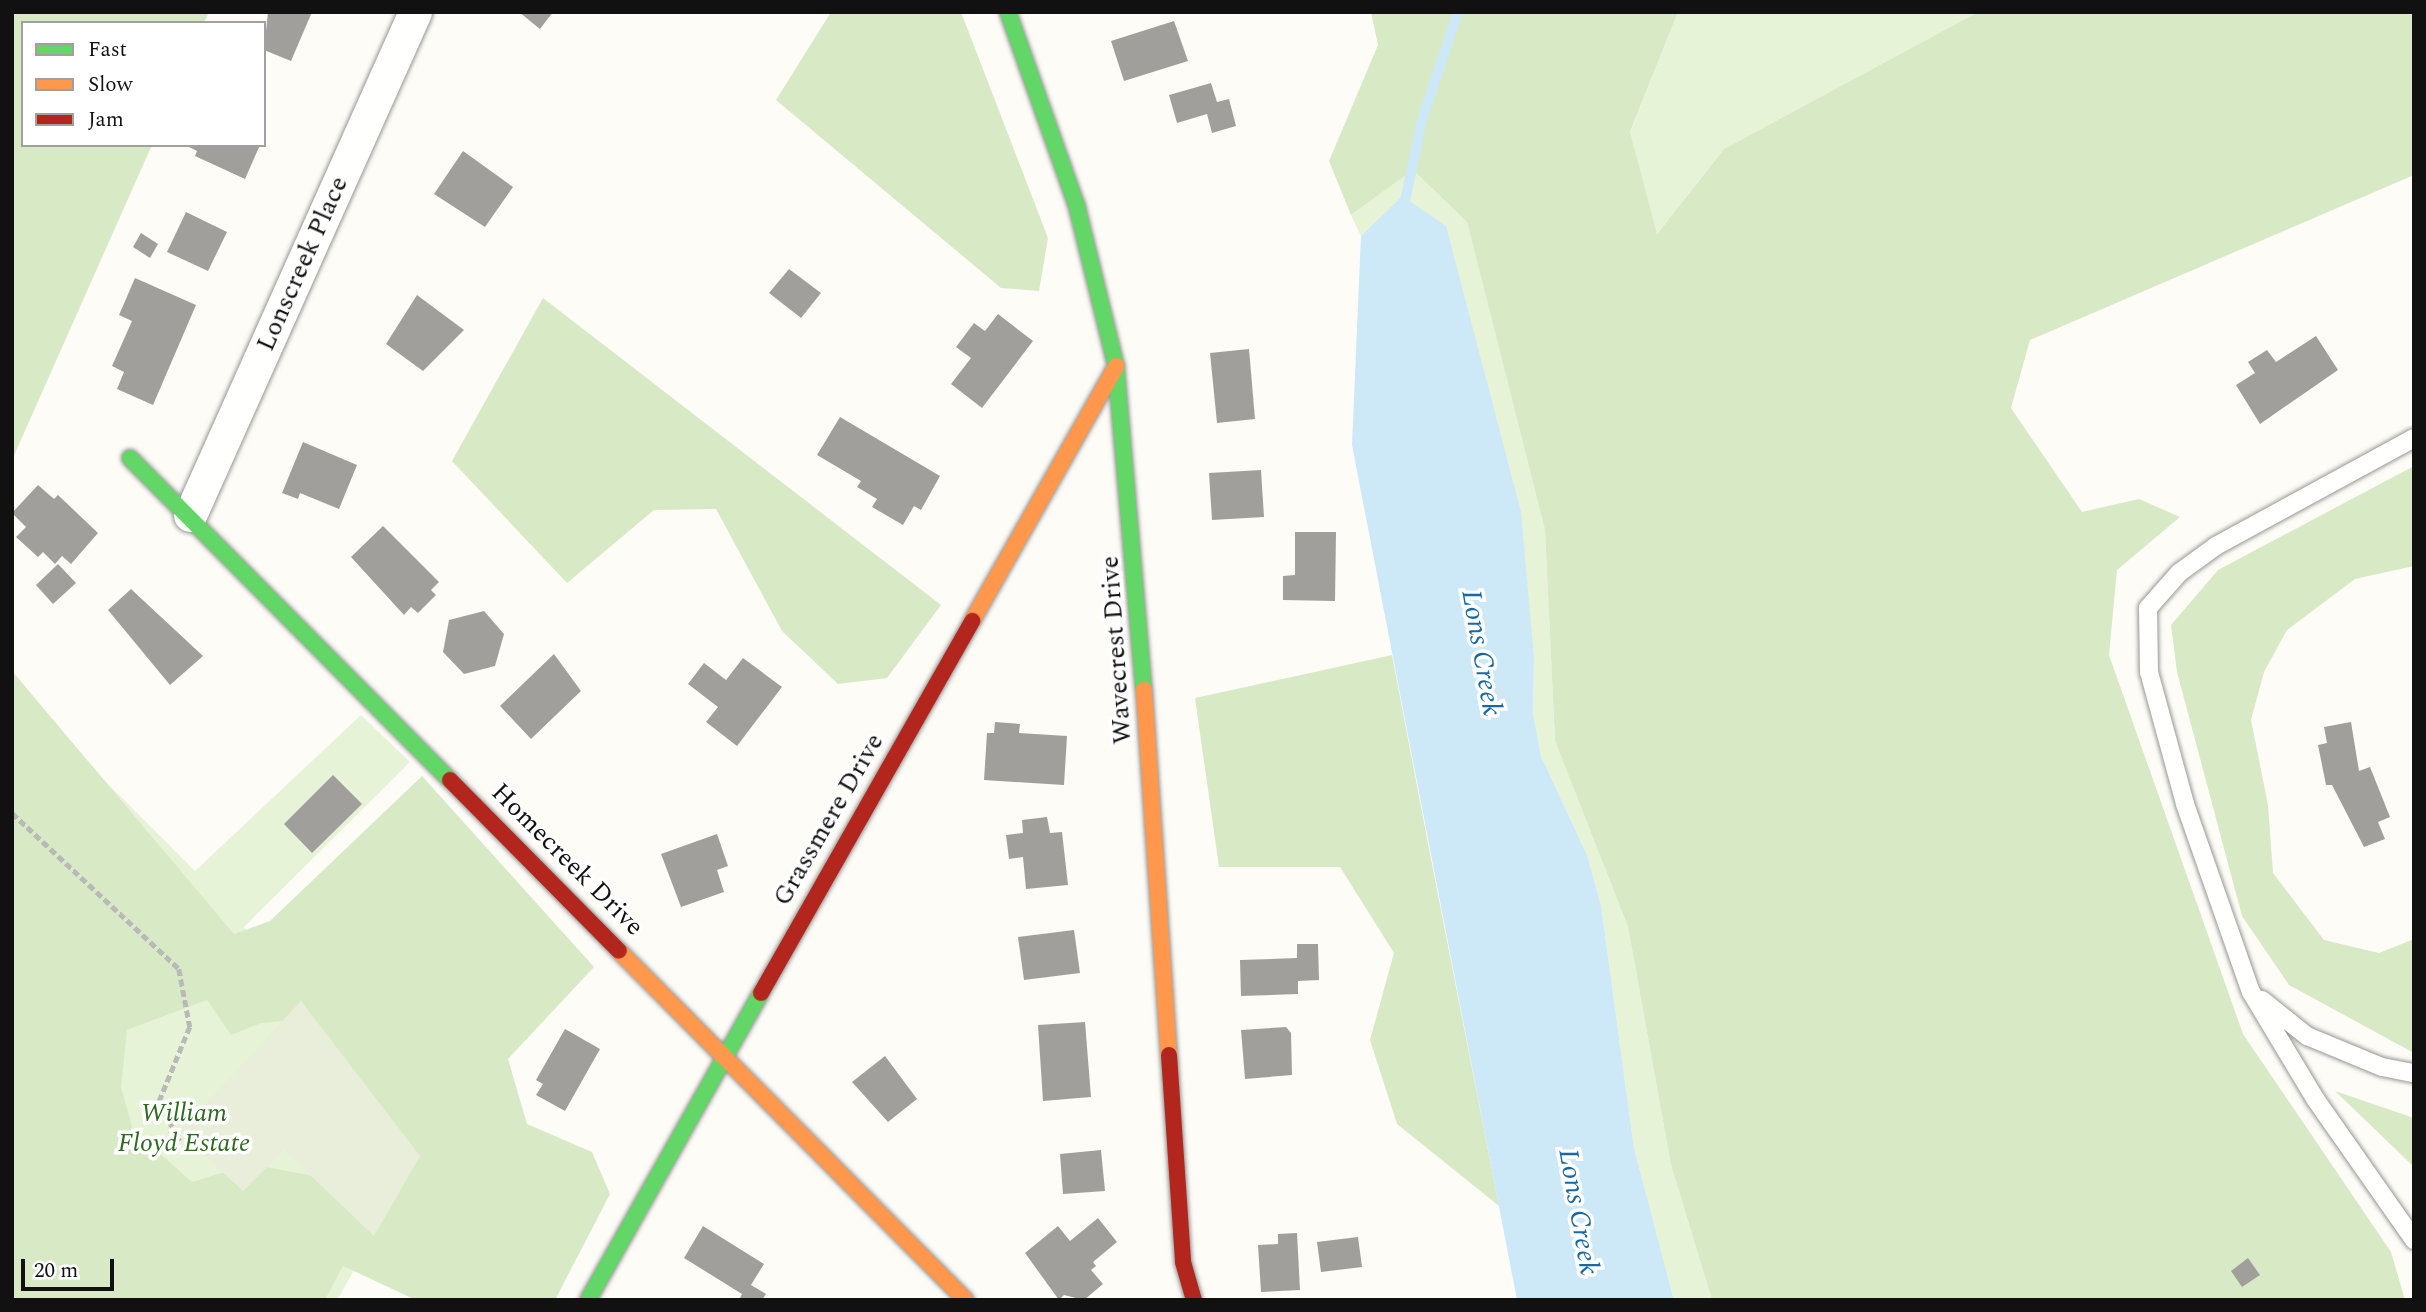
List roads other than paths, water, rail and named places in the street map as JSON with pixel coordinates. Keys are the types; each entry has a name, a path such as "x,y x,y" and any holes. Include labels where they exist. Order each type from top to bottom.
{"street":[{"name":"Lonscreek Place","path":"190,515 415,12"},
{"name":"Wavecrest Drive","path":"1008,12 1077,207 1116,366 1148,734 1183,1262 1194,1300"},
{"name":"Grassmere Drive","path":"588,1300 725,1053 1116,366"},
{"name":"Homecreek Drive","path":"130,458 190,515 725,1053 966,1300"}],"lane":[{"path":"2414,438 2216,546 2179,573 2148,608 2149,671 2185,804 2251,992 2316,1100 2414,1240"},
{"path":"2251,992 2307,1036 2414,1073"}],"water":[{"path":"1402,196 1446,226 1521,512 1534,659 1533,713 1541,756 1587,855 1601,905 1634,1148 1674,1300 1517,1300 1352,445 1361,236"}],"waterway":[{"name":"Lons Creek","path":"1404,206 1422,120 1458,12"}],"park label":[{"name":"William Floyd Estate","path":"184,1129"}]}
